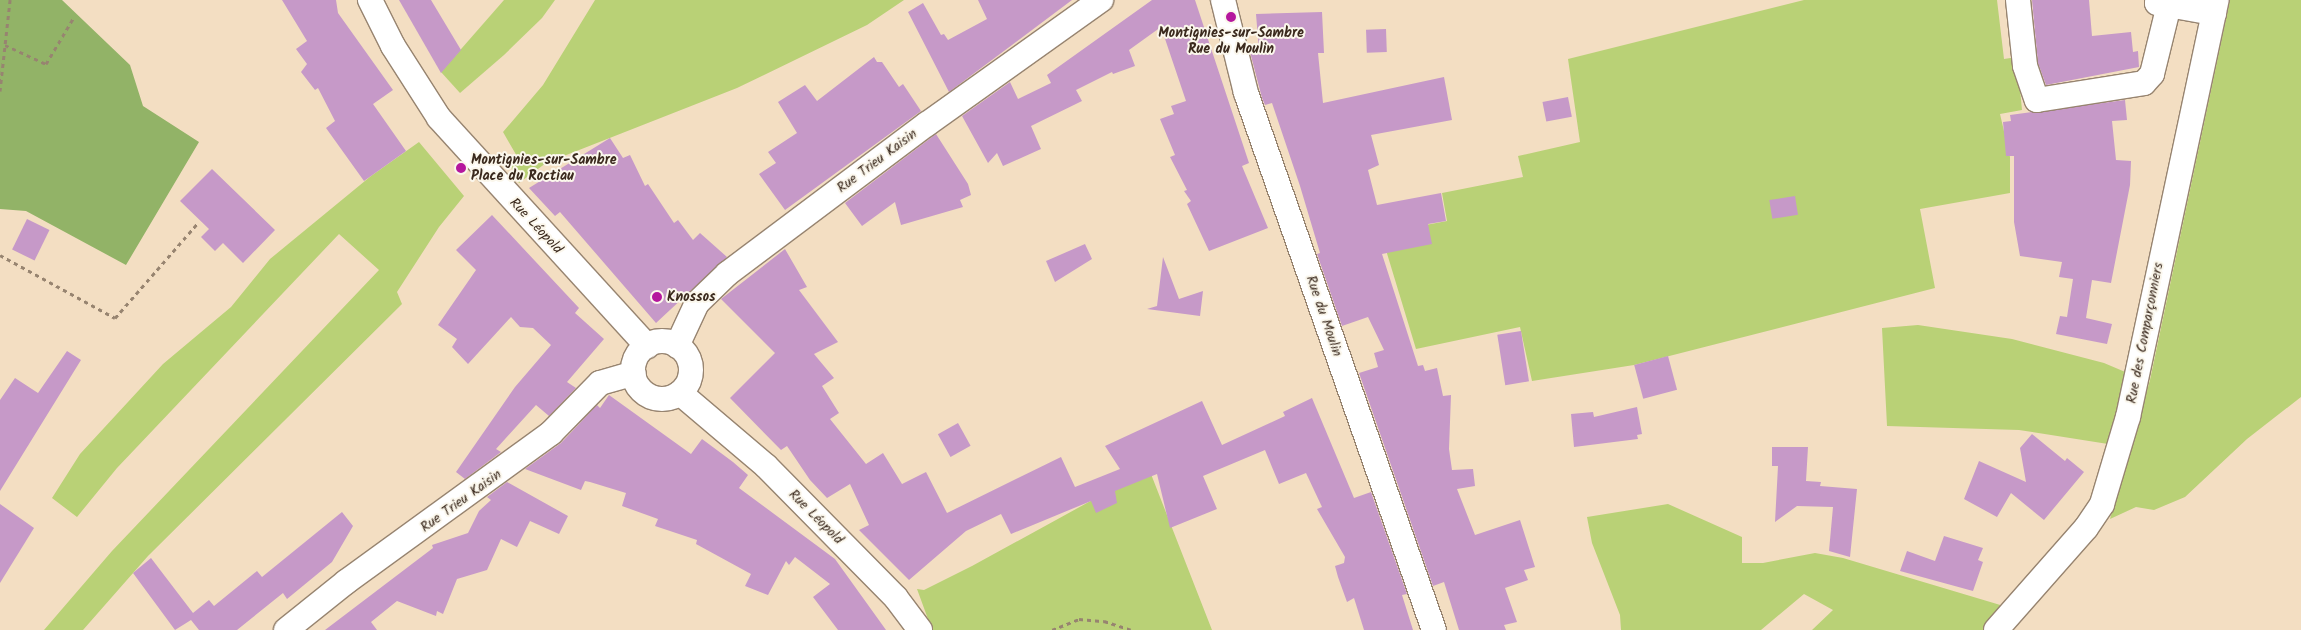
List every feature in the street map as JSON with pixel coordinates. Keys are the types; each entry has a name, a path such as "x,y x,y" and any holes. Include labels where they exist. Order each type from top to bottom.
{"street":[{"name":"Rue Léopold","path":"370,0 393,46 439,118 481,167 647,346"},
{"name":"Rue Trieu Kaisin","path":"677,346 697,303 727,274 927,124 1101,0"},
{"name":"Rue du Moulin","path":"1223,0 1246,93 1434,630"},
{"path":"2018,0 2025,66 2037,100 2144,84 2152,74 2163,3 2215,7"},
{"name":"Rue des Comparçonniers","path":"1996,630 2086,528 2105,495 2128,417 2215,7"},
{"path":"662,341 677,346 688,357 691,372 680,393 664,399 655,398 640,389 634,373 636,358 647,346 662,341"},
{"name":"Rue Trieu Kaisin","path":"286,630 346,582 552,433 600,383 634,373"},
{"name":"Rue Léopold","path":"680,393 766,466 896,598 920,630"}],"path":[{"path":"0,91 10,0"},
{"path":"5,45 46,64 74,17"},
{"path":"0,255 116,318 197,224"},
{"path":"1052,630 1079,619 1104,621 1131,630"}],"green space":[{"path":"0,0 62,0 130,65 143,106 199,142 126,265 26,211 0,209"},
{"path":"504,0 555,0 542,18 504,55 460,93 441,72"},
{"path":"595,0 904,0 867,25 737,88 546,163 519,183 510,165 518,158 503,132 543,85"},
{"path":"1804,0 1997,0 2004,59 2017,57 2022,110 2000,114 2010,157 2010,193 1920,209 1935,288 1634,365 1532,381 1520,327 1416,349 1382,237 1399,230 1447,221 1442,193 1523,177 1518,156 1580,142 1568,59"},
{"path":"2230,0 2301,0 2301,397 2247,439 2185,497 2154,510 2136,507 2110,519 2150,380"},
{"path":"419,142 464,196 439,227 397,292 402,304 148,556 83,630 44,630 112,551 379,270 339,234 117,468 77,517 52,498 80,454 163,364 231,307 270,259 371,176"},
{"path":"1918,325 2012,339 2104,363 2130,374 2108,444 2019,430 1887,426 1882,328"},
{"path":"1149,469 1212,630 932,630 917,589 924,590 972,566"},
{"path":"1668,504 1742,537 1742,563 1763,563 1815,553 1843,558 2007,607 1984,630 1812,630 1833,610 1804,594 1761,630 1621,630 1620,615 1592,543 1587,517"}],"building":[{"path":"282,0 336,0 338,13 393,90 373,104 406,151 364,181 326,128 335,121 318,88 315,90 301,72 307,64 296,49 307,41"},
{"path":"399,0 431,0 461,50 441,73"},
{"path":"978,0 1072,0 949,92 908,12 923,3 941,35 944,34 948,40 987,19"},
{"path":"1152,0 1195,0 1249,163 1242,166 1268,228 1209,251 1187,204 1191,201 1184,191 1187,190 1170,157 1175,155 1160,119 1174,114 1171,106 1186,101 1161,27 1129,50 1135,66 1113,74 1112,72 1076,90 1082,101 1031,126 1041,149 1003,166 997,153 988,163 962,116 1010,82 1018,99 1051,83 1047,75"},
{"path":"2032,0 2089,0 2092,36 2131,32 2133,52 2138,51 2139,67 2046,85 2038,63"},
{"path":"1322,12 1324,53 1318,53 1323,103 1444,77 1452,120 1371,135 1379,165 1368,170 1377,205 1441,193 1446,221 1428,224 1432,244 1382,254 1418,366 1423,365 1425,371 1437,368 1443,396 1451,395 1449,449 1452,470 1473,469 1475,486 1457,489 1475,535 1520,520 1535,567 1524,570 1528,580 1505,588 1517,622 1504,625 1506,630 1459,630 1444,582 1433,586 1359,373 1378,367 1374,353 1384,350 1368,317 1342,326 1317,254 1320,253 1272,103 1265,105 1262,98 1250,52 1259,51 1256,14"},
{"path":"1386,29 1387,52 1367,53 1366,30"},
{"path":"874,57 877,62 882,62 899,87 903,84 921,111 785,210 759,174 776,163 768,152 797,133 778,102 805,85 817,101"},
{"path":"1568,97 1572,117 1546,122 1542,102"},
{"path":"2125,100 2127,120 2112,121 2116,160 2131,161 2130,185 2111,283 2092,280 2086,318 2112,324 2107,344 2056,334 2060,316 2067,317 2073,279 2059,277 2062,262 2020,256 2014,222 2014,156 2006,156 2003,122 2011,121 2010,115"},
{"path":"936,134 968,184 971,195 960,200 963,207 901,225 895,202 862,226 845,203"},
{"path":"610,138 623,158 630,155 645,186 648,184 674,223 678,220 693,240 700,233 727,257 656,323 560,212 555,216 529,188"},
{"path":"212,169 275,230 243,263 223,243 215,251 201,237 209,229 180,201"},
{"path":"1795,196 1798,215 1772,219 1769,200"},
{"path":"492,215 579,308 575,313 604,339 567,382 576,388 549,416 536,405 496,449 501,452 465,479 456,472 515,387 551,345 533,328 520,327 511,317 468,364 452,347 457,339 438,325 476,270 456,250"},
{"path":"27,219 49,230 35,261 12,250"},
{"path":"1085,244 1092,259 1055,282 1046,261"},
{"path":"785,249 807,287 799,290 838,342 814,354 834,378 822,386 839,413 830,419 866,464 883,453 902,484 926,472 947,513 1061,457 1075,487 1120,469 1105,446 1202,401 1222,445 1285,416 1283,412 1312,398 1354,498 1371,492 1407,594 1402,595 1413,630 1364,630 1354,598 1347,602 1335,566 1344,563 1345,557 1317,509 1322,507 1306,473 1279,484 1265,450 1203,476 1217,509 1170,528 1157,474 1115,491 1117,503 1096,513 1091,501 1011,534 1001,514 966,531 909,580 859,530 869,525 850,484 827,498 810,480 787,446 781,450 730,398 775,353 721,299"},
{"path":"1163,257 1179,299 1203,291 1200,316 1147,309 1157,306"},
{"path":"1521,331 1529,381 1505,385 1497,335"},
{"path":"67,351 81,360 0,491 0,400 15,378 38,393"},
{"path":"1668,356 1677,390 1643,399 1634,365"},
{"path":"609,395 691,454 702,439 733,462 748,475 739,488 835,559 886,630 838,630 813,597 830,584 795,557 789,565 786,561 768,595 745,586 751,574 696,544 697,540 655,526 658,519 622,506 626,493 585,481 581,490 525,469 561,443 597,405 600,408"},
{"path":"1637,407 1642,434 1637,435 1638,439 1574,447 1571,414 1593,412 1594,417"},
{"path":"958,423 971,446 950,457 938,434"},
{"path":"2032,434 2065,461 2067,458 2084,472 2044,520 2011,493 1997,517 1964,499 1979,461 2026,482 2020,448"},
{"path":"1772,447 1808,447 1806,481 1821,482 1820,486 1857,489 1850,557 1829,551 1833,507 1797,506 1775,522 1778,466 1772,466"},
{"path":"507,482 568,516 559,534 530,521 517,547 501,539 487,570 457,579 443,614 437,611 436,616 397,601 371,622 377,630 325,630 433,548 432,545 468,533 479,511 491,500 487,497"},
{"path":"0,504 34,528 0,583"},
{"path":"342,512 353,526 332,562 287,599 283,593 237,630 199,630 191,620 175,630 133,573 151,558 193,613 209,600 214,606 257,571 262,577"},
{"path":"1944,536 1983,548 1978,560 1983,562 1973,591 1900,571 1907,551 1935,561"}],"place":[{"name":"Montignies-sur-Sambre Rue du Moulin","path":"1231,17"},
{"name":"Montignies-sur-Sambre Place du Roctiau","path":"461,168"},
{"name":"Knossos","path":"657,297"}]}
